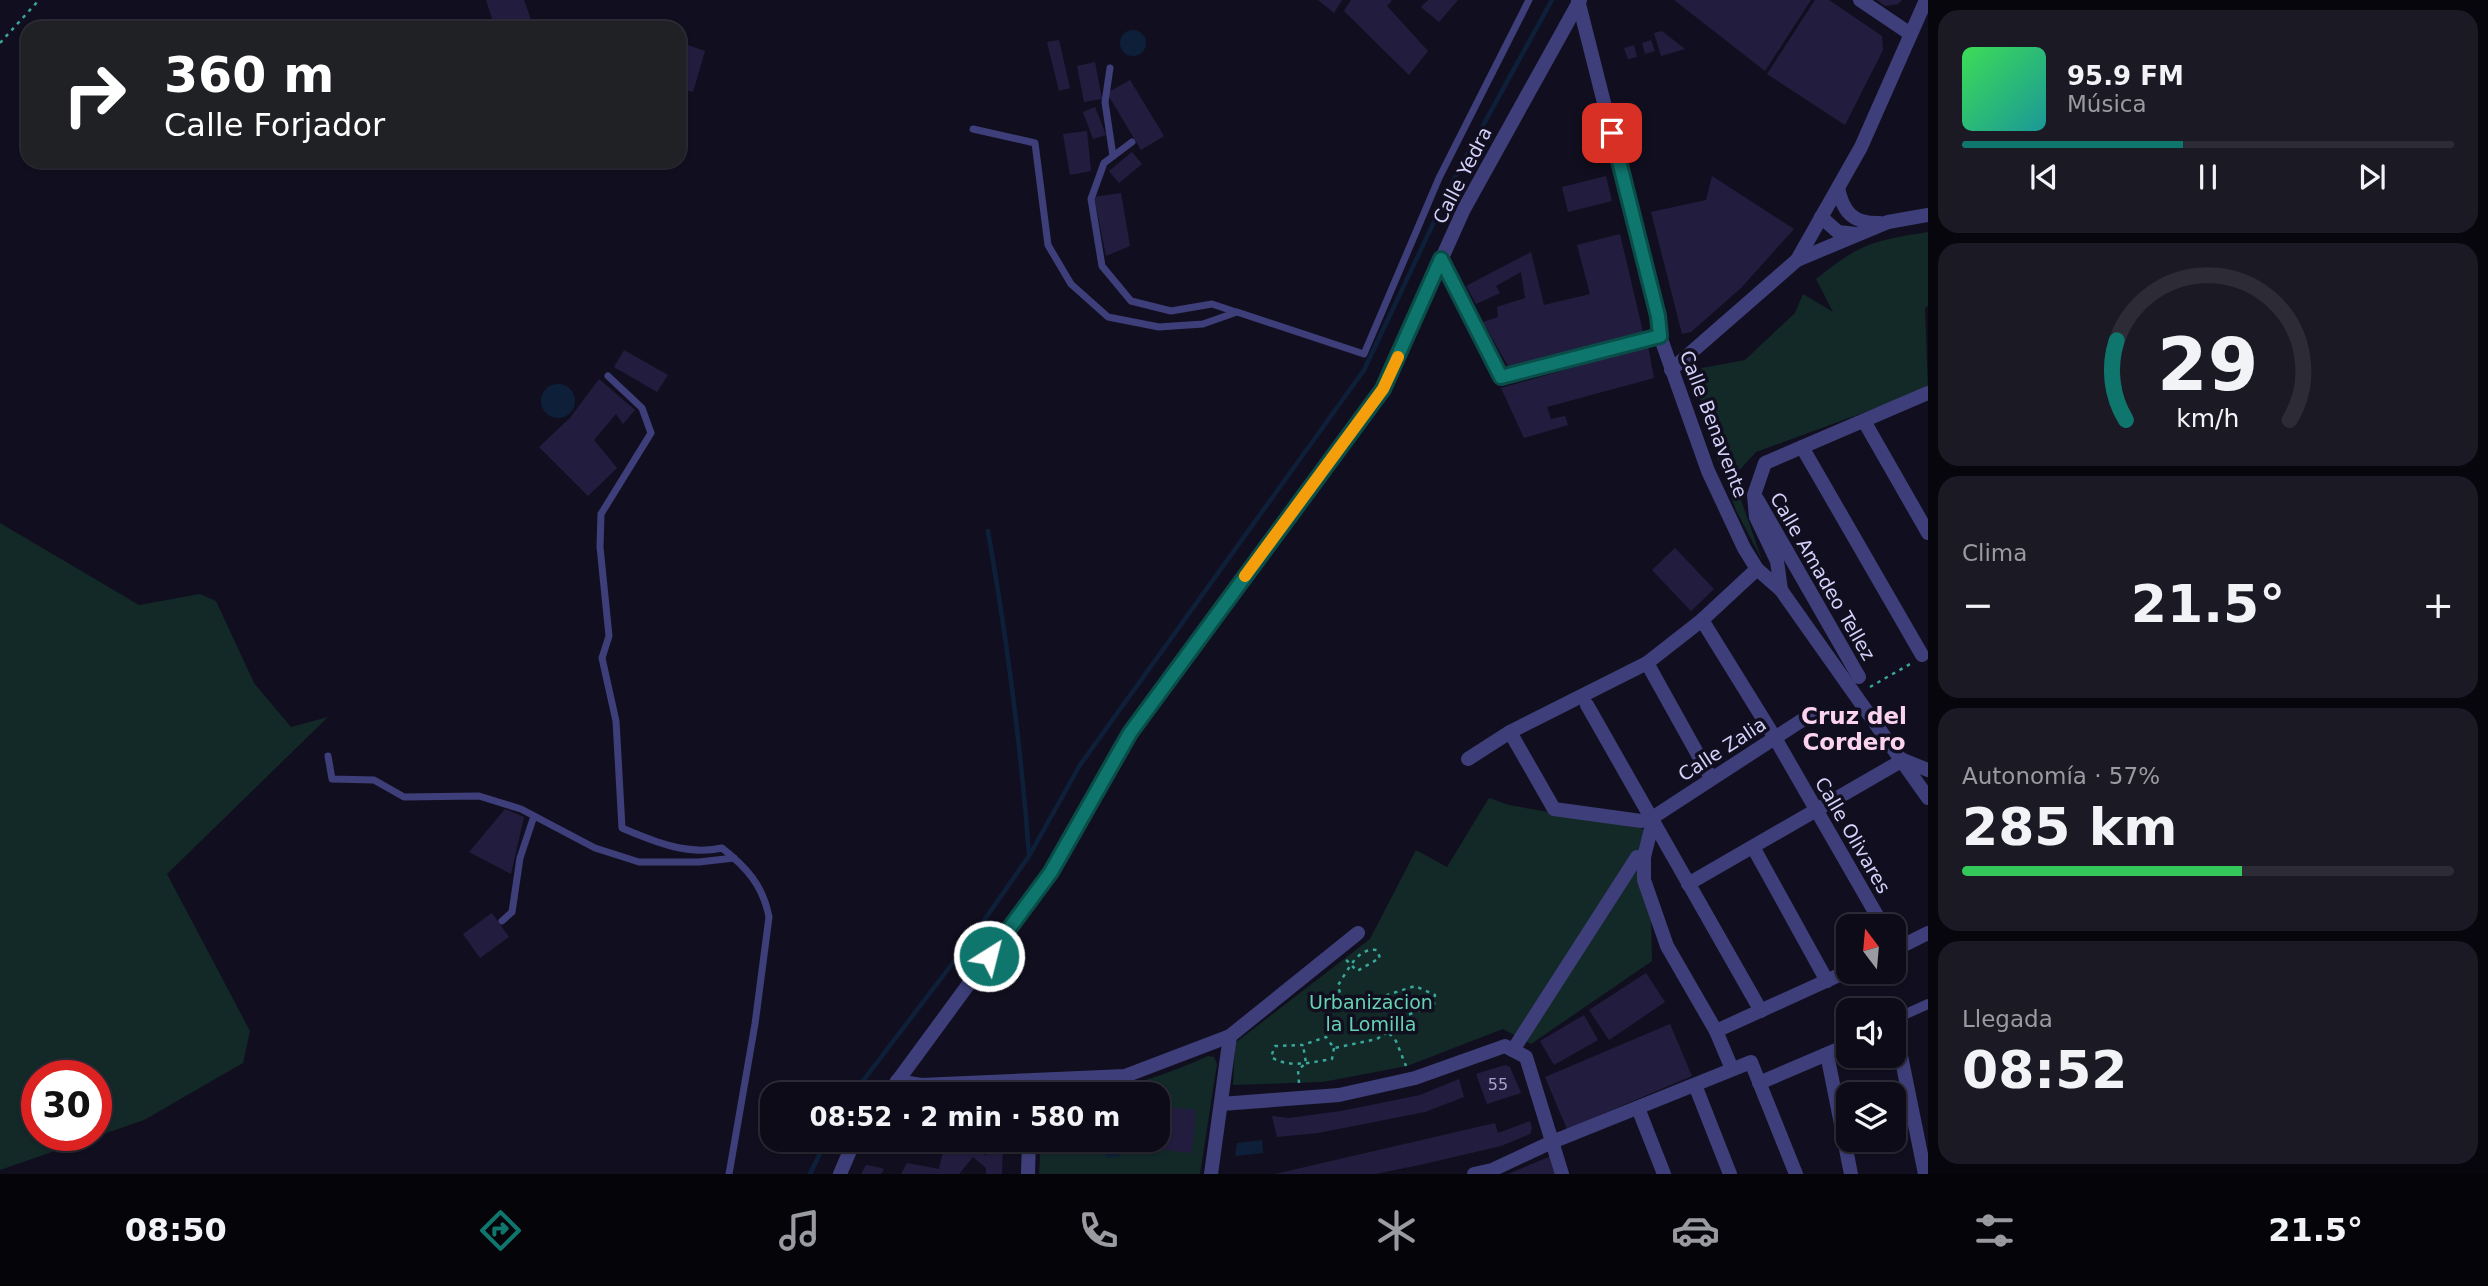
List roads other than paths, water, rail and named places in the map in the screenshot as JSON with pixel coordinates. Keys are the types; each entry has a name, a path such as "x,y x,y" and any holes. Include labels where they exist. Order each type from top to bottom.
{"street":[{"path":"1860,0 1909,33"},
{"path":"1797,260 1861,147 1909,33 1926,0"},
{"name":"Calle Yedra","path":"897,1081 1051,872 1130,733 1383,389 1464,209 1579,1"},
{"name":"Calle Benavente","path":"1579,1 1658,316 1660,336 1708,471 1757,569"},
{"path":"1838,188 1847,214 1857,228"},
{"path":"1822,216 1838,232 1928,215"},
{"path":"1671,370 1797,260 1857,228"},
{"path":"1441,259 1501,377 1660,336"},
{"name":"Calle Amadeo Tellez","path":"1781,590 1777,561 1756,517 1754,495 1765,463 1927,395"},
{"path":"1864,421 1928,533"},
{"path":"1802,447 1920,657"},
{"name":"Calle Amadeo Tellez","path":"1754,495 1859,677"},
{"path":"1468,759 1510,732 1647,663 1702,620 1757,569 1781,590 1928,798"},
{"name":"Calle Olivares","path":"1702,620 1775,738 1876,914"},
{"path":"1647,663 1712,778"},
{"path":"1587,705 1761,1012"},
{"name":"Calle Zalia","path":"1652,820 1813,713"},
{"path":"1510,732 1554,809 1641,821 1652,820"},
{"path":"1903,760 1928,770"},
{"path":"1688,884 1903,760"},
{"path":"1652,820 1644,857 1644,880 1667,946 1716,1031 1732,1069"},
{"path":"1753,847 1827,981"},
{"path":"1221,1104 1339,1095 1410,1079 1509,1048 1637,857"},
{"path":"1073,1082 1125,1076 1230,1036 1358,933"},
{"path":"1906,942 1928,933"},
{"path":"1716,1031 1836,977"},
{"path":"1906,1014 1928,1004"},
{"path":"1211,1174 1230,1036"},
{"path":"1509,1048 1526,1057 1562,1174"},
{"path":"1759,1083 1836,1050"},
{"path":"1827,1054 1851,1174"},
{"path":"1474,1174 1492,1170 1552,1142 1751,1062 1796,1174"},
{"path":"1903,1068 1925,1174"},
{"path":"897,1081 903,1082"},
{"path":"1695,1085 1730,1174"},
{"path":"1638,1108 1664,1174"},
{"path":"841,1174 850,1152"},
{"path":"1028,1174 1029,1152"}],"lane":[{"path":"1132,142 1104,163 1091,199 1102,266 1131,301 1171,311 1212,304 1364,354 1445,166 1529,0"},
{"path":"1110,68 1105,102 1113,156"},
{"path":"973,129 1035,143 1048,245 1071,284 1108,317 1159,327 1203,324 1237,312"},
{"path":"608,376 642,408 650,433 601,514 600,547 609,636 602,657 616,721 622,828 662,845 707,852 722,848 749,870 766,901 769,917 755,1024 729,1174"},
{"path":"328,756 332,779 374,780 404,797 479,796 534,816 595,848 639,862 699,862 734,858"},
{"path":"502,921 512,912 520,858 534,816"}],"water":[{"path":"1133,30 1142,34 1146,43 1142,52 1133,56 1124,52 1120,43 1124,34"},
{"path":"558,384 570,389 575,401 570,413 558,418 546,413 541,401 546,389"},
{"path":"1262,1140 1263,1153 1235,1156 1237,1143"},
{"path":"1103,1152 1123,1152 1118,1157 1108,1158"}],"waterway":[{"path":"862,1082 971,939 1029,856 1080,765 1364,370 1459,169 1552,0"},
{"path":"988,531 1013,693 1029,855"},
{"path":"810,1174 821,1152"}],"district":[{"name":"Cruz del Cordero","path":"1854,729"}],"park label":[{"name":"Urbanizacion la Lomilla","path":"1371,1013"}]}
